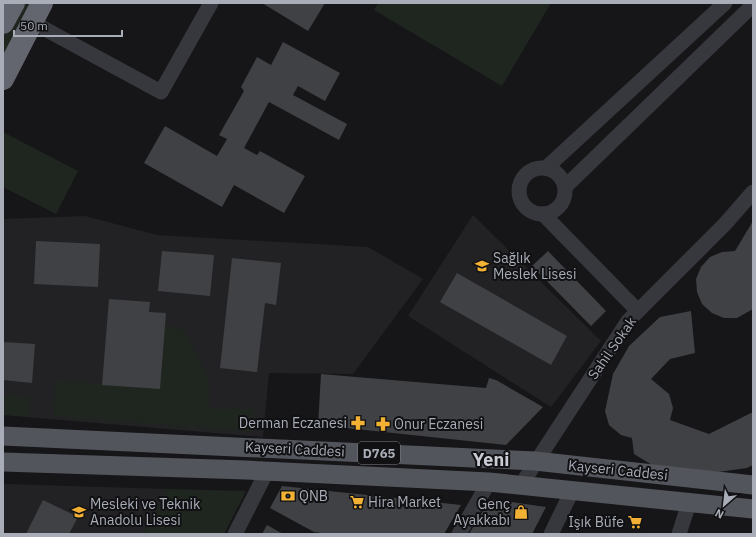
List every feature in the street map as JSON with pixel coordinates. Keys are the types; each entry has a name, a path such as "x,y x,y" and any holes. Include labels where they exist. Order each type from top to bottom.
{"highway":[{"path":"3,23 14,3"},
{"path":"3,79 42,3"}],"main road":[{"name":"Kayseri Caddesi","path":"3,436 535,461 753,485"},
{"name":"Kayseri Caddesi","path":"3,462 267,471 489,482 753,509"}],"street":[{"path":"32,22 161,92 211,3"},
{"path":"546,168 726,3"},
{"path":"565,187 753,5"},
{"path":"546,168 558,175 565,187 564,197 560,205 553,211 544,214 534,212 526,207 521,199 520,190 522,181 528,173 536,169 546,168"},
{"name":"Sahil Sokak","path":"521,485 535,461 628,321 726,224 753,192"},
{"path":"544,214 638,311"},
{"path":"235,534 267,471"},
{"path":"459,534 489,482"},
{"path":"551,534 572,491"},
{"path":"679,534 689,503"}],"shaded area":[{"path":"20,3 32,3 3,57 3,36"},
{"path":"378,3 551,3 502,86 374,10"},
{"path":"3,132 78,171 56,214 3,187"},
{"name":"Sağlık Meslek Lisesi","path":"473,215 601,341 551,407 408,316"},
{"path":"85,216 157,235 368,247 423,279 353,374 269,373 263,437 3,415 3,219"},
{"path":"165,325 184,330 209,379 209,409 255,409 253,432 54,416 55,380 160,389"},
{"path":"3,395 30,397 29,416 3,414"},
{"name":"Mesleki ve Teknik Anadolu Lisesi","path":"3,484 168,489 143,534 3,534"},
{"path":"168,489 246,491 224,534 143,534"}],"building":[{"path":"262,3 325,3 308,31"},
{"path":"283,42 340,73 325,101 298,86 293,95 347,124 339,140 269,102 244,148 257,155 260,151 305,176 284,213 234,185 222,207 144,163 165,126 217,156 227,139 219,135 244,91 241,87 257,57 271,65"},
{"path":"753,221 753,309 737,318 724,318 712,313 702,304 697,292 696,279 701,267 710,257 722,252 735,251"},
{"path":"36,241 100,244 98,287 34,284"},
{"path":"162,251 214,255 210,296 158,291"},
{"path":"548,251 606,311 591,326 532,266"},
{"path":"232,258 281,263 276,305 265,303 257,372 220,368"},
{"path":"457,273 567,336 551,365 440,302"},
{"path":"109,299 150,302 149,312 166,313 160,389 102,385"},
{"path":"691,311 695,353 670,359 651,379 669,394 673,408 670,420 709,434 753,412 753,465 747,468 718,472 652,465 634,454 632,438 621,435 609,425 605,411 613,374 629,346 660,317"},
{"path":"3,342 35,344 32,383 3,380"},
{"path":"321,374 486,388 489,378 496,380 543,407 506,445 318,425"},
{"path":"282,486 461,505 444,534 329,534 314,532 270,508"},
{"path":"490,499 546,507 532,534 469,534"},
{"path":"43,500 78,517 69,534 26,534"},
{"path":"267,525 283,534 262,534"}],"place":[{"name":"Sağlık Meslek Lisesi","path":"482,266"},
{"name":"Derman Eczanesi","path":"358,423"},
{"name":"Onur Eczanesi","path":"383,424"},
{"name":"QNB","path":"288,496"},
{"name":"Hira Market","path":"357,502"},
{"name":"Mesleki ve Teknik Anadolu Lisesi","path":"79,512"},
{"name":"Genç Ayakkabı","path":"521,512"},
{"name":"Işık Büfe","path":"635,522"}],"district":[{"name":"Yeni","path":"491,460"}]}
